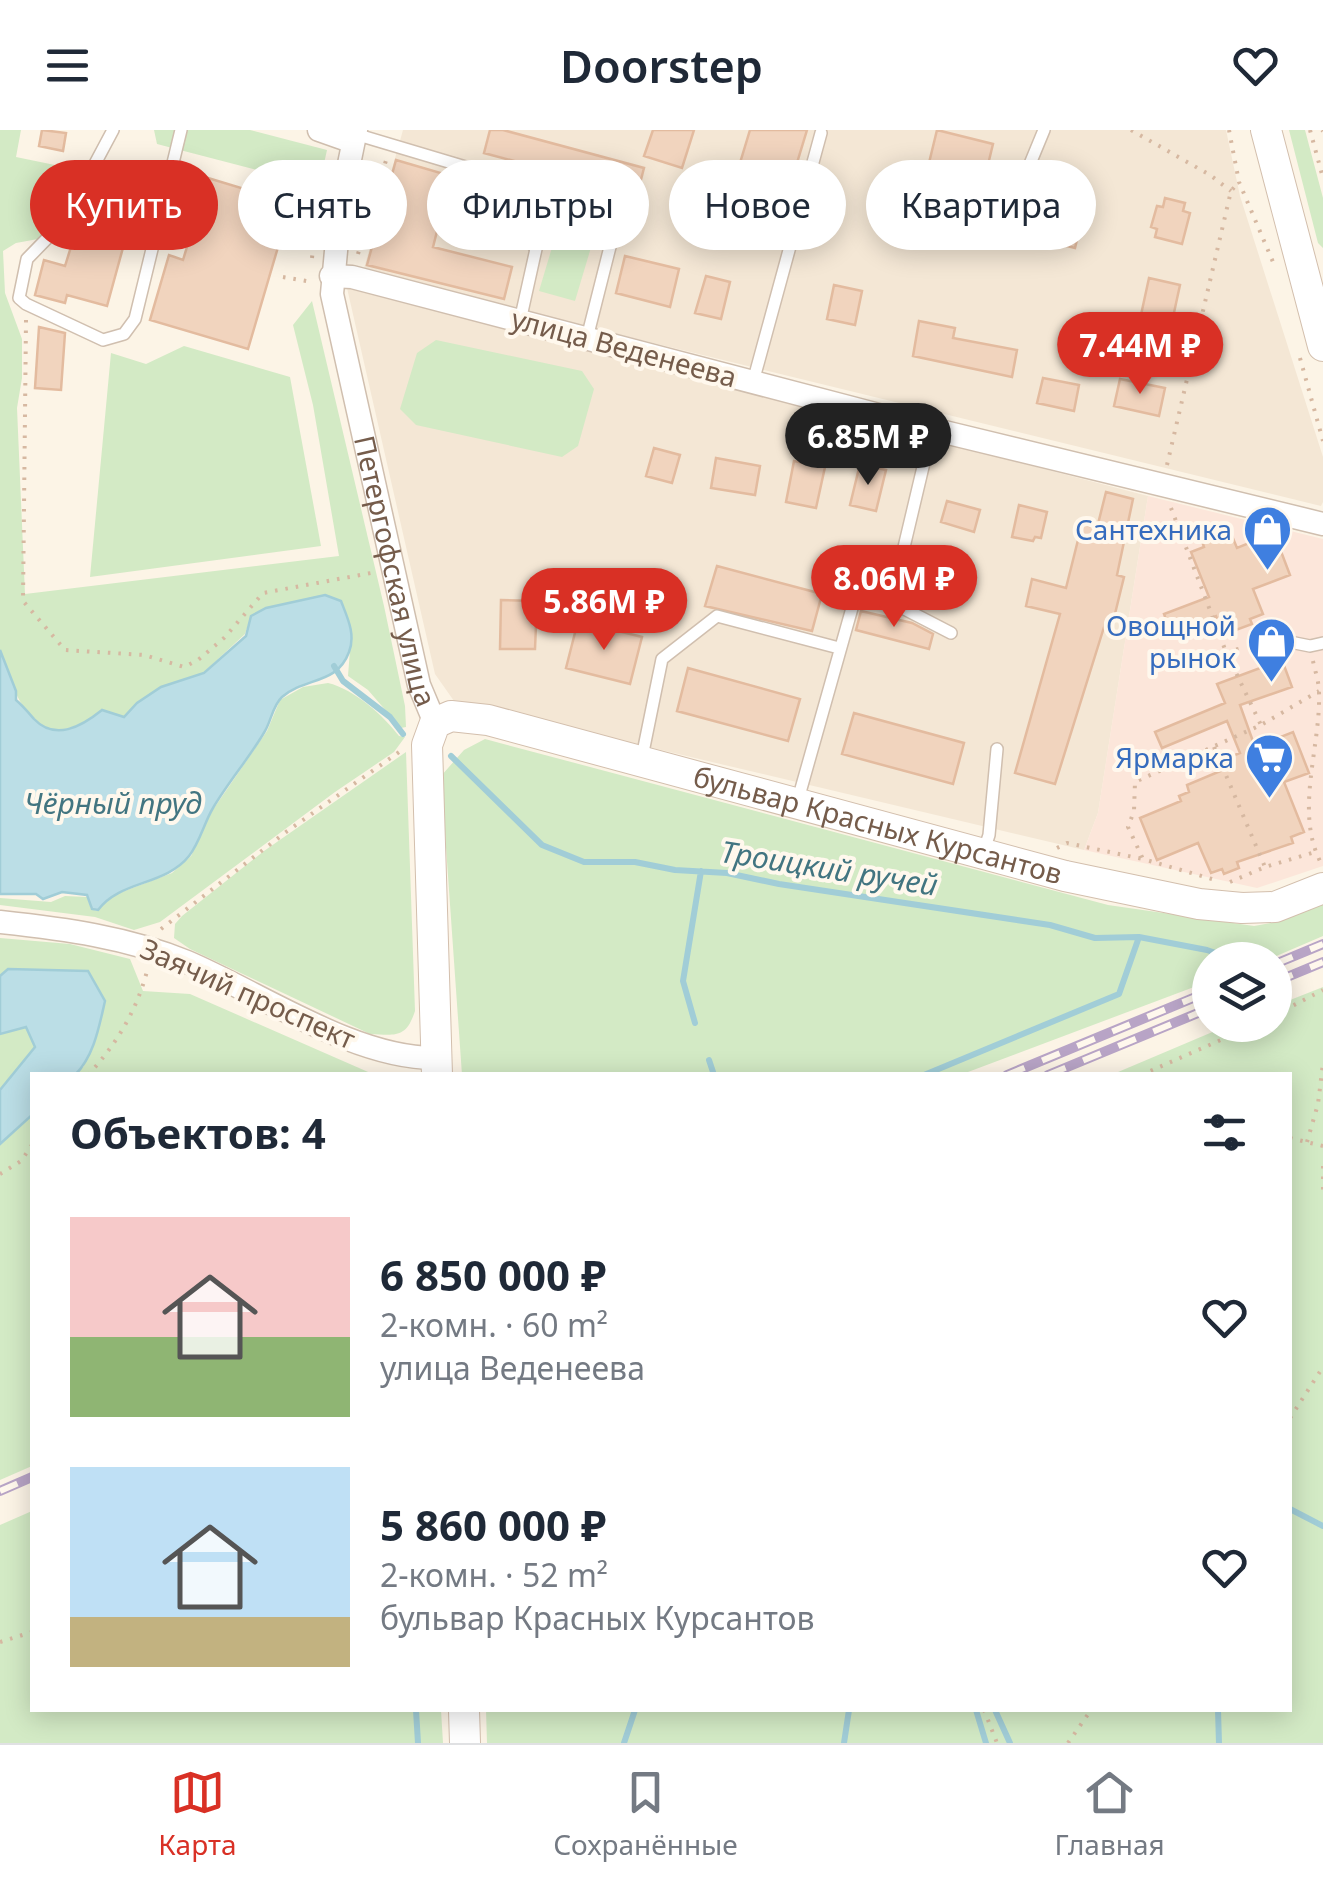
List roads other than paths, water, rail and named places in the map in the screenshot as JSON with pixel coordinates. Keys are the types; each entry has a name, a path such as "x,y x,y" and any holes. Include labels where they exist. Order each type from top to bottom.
{"main road":[{"path":"1266,130 1314,274 1323,346"},
{"name":"бульвар Красных Курсантов","path":"436,722 465,715 1064,876 1224,907 1275,907 1323,888"},
{"name":"Петергофская улица","path":"436,722 427,745 436,1066"},
{"path":"464,1712 465,1743"}],"street":[{"path":"319,130 355,135"},
{"name":"Петергофская улица","path":"355,135 327,275 415,669 436,722"},
{"name":"улица Веденеева","path":"327,275 1323,524"},
{"name":"Заячий проспект","path":"0,922 74,930 153,949 362,1045 436,1066"}],"lane":[{"path":"113,130 64,220 27,259 20,298 103,340 124,334 135,319 181,130"},
{"path":"1032,160 1044,130"},
{"path":"754,382 821,133"},
{"path":"355,135 479,171 468,209 518,227 536,249 520,321"},
{"path":"587,338 609,250"},
{"path":"891,602 932,429"},
{"path":"796,803 854,601 891,602 952,634"},
{"path":"641,762 662,659 717,616 840,648"},
{"path":"1261,652 1290,642 1317,644"},
{"path":"982,853 989,834 997,749"}],"water":[{"name":"Чёрный пруд","path":"325,595 341,601 350,626 352,639 344,663 329,675 279,700 265,731 213,808 193,851 179,866 118,893 98,910 92,909 87,895 62,892 43,899 36,894 0,894 0,650 16,700 42,726 68,729 102,710 124,717 161,687 204,673 246,636 251,616 266,608"},
{"path":"8,969 88,971 105,1001 87,1059 77,1072 30,1072 30,1117 0,1144 0,1090 35,1047 26,1027 0,1034 0,976"}],"waterway":[{"name":"Троицкий ручей","path":"334,666 343,681 390,717 403,734"},
{"name":"Троицкий ручей","path":"451,756 542,845 584,862 635,862 675,870 727,873 1050,925 1095,938 1139,937 1192,947"},
{"path":"695,1023 683,981 701,871"},
{"path":"931,1072 1119,994 1139,937"},
{"path":"709,1060 713,1072"},
{"path":"1292,1510 1323,1526"},
{"path":"416,1712 418,1743"},
{"path":"624,1743 634,1712"},
{"path":"844,1743 849,1712"},
{"path":"977,1712 986,1743"},
{"path":"996,1712 1010,1743"},
{"path":"1218,1712 1219,1743"}],"railway":[{"path":"1292,957 1323,944"},
{"path":"1292,975 1323,962"},
{"path":"1014,1072 1192,998"},
{"path":"1055,1072 1192,1015"},
{"path":"0,1491 30,1478"}],"place":[{"name":"Сантехника","path":"1267,572"},
{"name":"Овощной рынок","path":"1271,684"},
{"name":"Ярмарка","path":"1269,800"}]}
